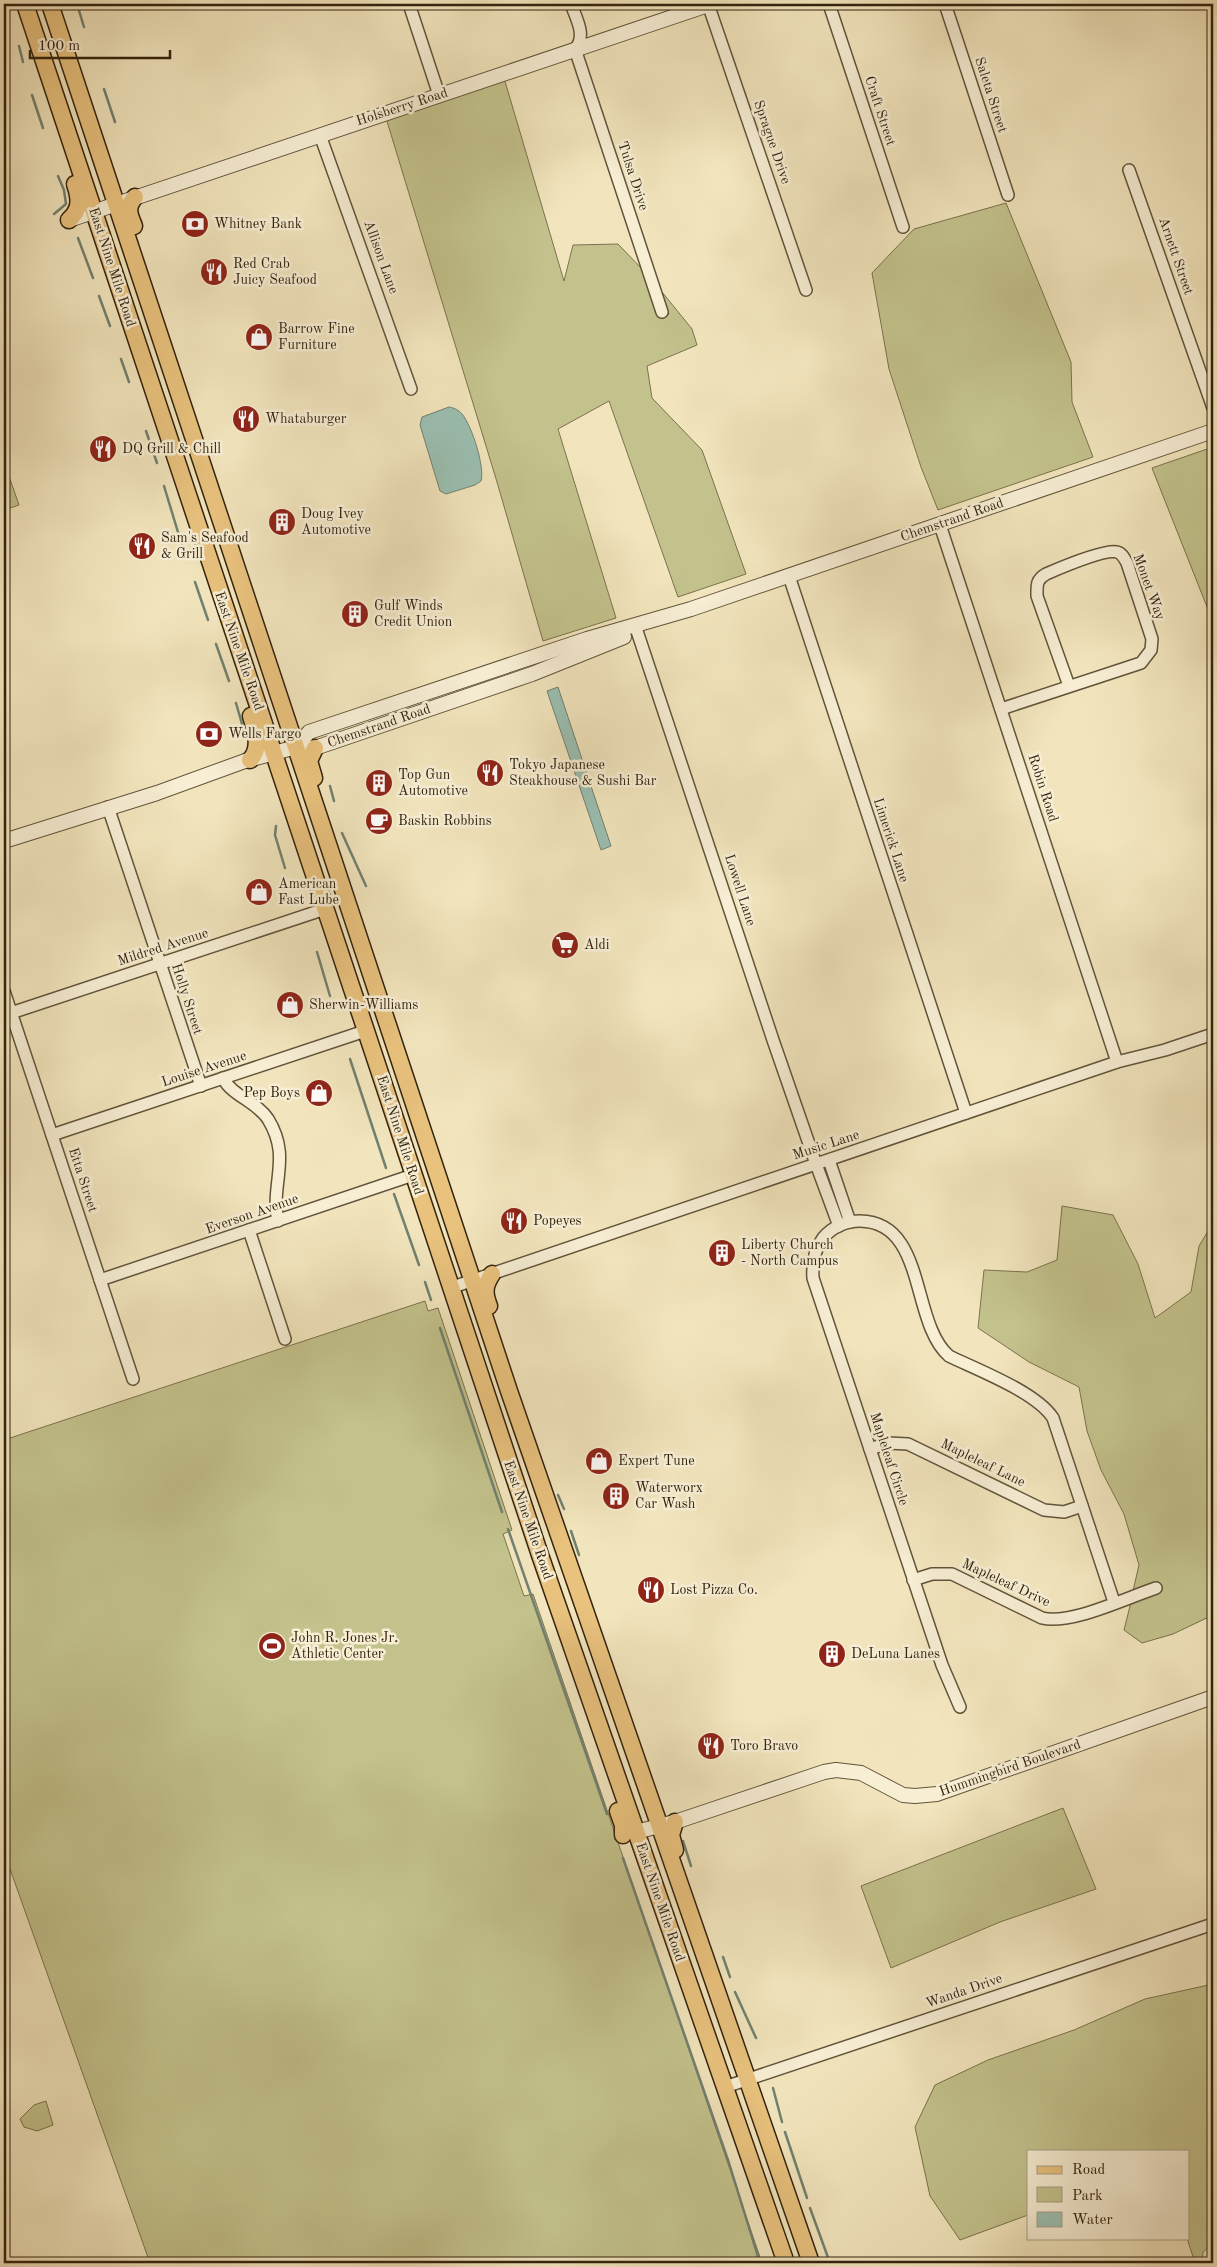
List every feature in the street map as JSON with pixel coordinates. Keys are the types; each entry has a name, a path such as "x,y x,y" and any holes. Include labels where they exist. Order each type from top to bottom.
{"main road":[{"path":"15,4 77,191 79,203 77,212 69,220"},
{"name":"East Nine Mile Road","path":"25,4 450,1288 585,1684 630,1834 725,2087 786,2263"},
{"path":"33,4 94,185 99,195 106,202 116,204"},
{"name":"East Nine Mile Road","path":"50,4 509,1391 722,2009 750,2079"},
{"path":"134,197 128,210 187,388 191,431"},
{"path":"94,211 106,216 117,231 175,410 191,431"},
{"path":"137,340 152,364 273,726 279,740 296,747"},
{"path":"185,463 194,468 218,530 226,537"},
{"path":"217,558 228,572 252,644 269,668"},
{"path":"221,596 222,633 255,728 256,754 250,760"},
{"path":"315,748 309,761 402,1046 402,1071"},
{"path":"273,754 286,758 297,776 346,929 365,957"},
{"path":"365,1031 380,1038 385,1044 394,1067 409,1090"},
{"path":"426,1105 425,1114 461,1224 460,1244"},
{"path":"413,1175 424,1187 451,1267 460,1277 472,1280"},
{"path":"492,1274 486,1282 484,1292 505,1354 509,1391"},
{"path":"500,1436 526,1493 543,1543 549,1547 562,1546"},
{"path":"552,1591 566,1609 639,1816 651,1825 659,1826"},
{"path":"675,1822 671,1835 674,1846 750,2079 764,2108 773,2154 810,2263"},
{"path":"630,1834 645,1834 654,1841 708,1991 722,2009"},
{"path":"740,2131 755,2154 793,2263"},
{"path":"761,2190 778,2263"}],"street":[{"path":"409,4 439,95"},
{"path":"571,4 581,33 581,39 575,49"},
{"name":"Holsberry Road","path":"69,220 709,4"},
{"name":"Sprague Drive","path":"709,4 806,290"},
{"name":"Craft Street","path":"829,4 903,227"},
{"name":"Saleta Street","path":"945,4 1008,195"},
{"name":"Tulsa Drive","path":"575,49 662,312"},
{"name":"Allison Lane","path":"320,135 411,389"},
{"name":"Arnett Street","path":"1128,170 1213,408"},
{"name":"Chemstrand Road","path":"296,747 309,732 506,665 636,628 1213,431"},
{"name":"Robin Road","path":"940,525 1117,1062"},
{"name":"Monet Way","path":"1001,710 1142,663 1151,650 1152,639 1127,563 1123,555 1117,552 1106,552 1038,578 1036,584 1037,596 1069,686"},
{"name":"Limerick Lane","path":"790,576 966,1113"},
{"name":"Chemstrand Road","path":"4,841 250,760 296,747 315,748 532,674 636,628"},
{"name":"Lowell Lane","path":"636,628 816,1164"},
{"name":"Holly Street","path":"108,807 200,1086"},
{"name":"Mildred Avenue","path":"11,1012 325,910"},
{"name":"Etta Street","path":"4,991 133,1379"},
{"name":"Louise Avenue","path":"52,1135 365,1031"},
{"name":"Music Lane","path":"450,1288 1117,1062 1165,1050 1213,1034"},
{"path":"224,1078 231,1089 257,1106 274,1130 281,1154 276,1210 278,1221"},
{"path":"829,1160 845,1224"},
{"path":"816,1164 845,1224"},
{"name":"Everson Avenue","path":"100,1280 413,1175"},
{"path":"845,1224 867,1221 893,1233 899,1240 905,1249 935,1341 941,1349 949,1356 1034,1399 1047,1409 1053,1418 1114,1602"},
{"name":"Mapleleaf Circle","path":"845,1224 823,1238 817,1247 814,1258 813,1278 942,1665 960,1708"},
{"path":"249,1230 285,1339"},
{"name":"Mapleleaf Lane","path":"870,1449 888,1443 908,1444 1044,1510 1064,1512 1082,1506"},
{"name":"Mapleleaf Drive","path":"913,1580 932,1574 952,1574 1042,1618 1051,1620 1069,1618 1156,1588"},
{"name":"Hummingbird Boulevard","path":"630,1834 675,1822 824,1772 836,1770 861,1773 903,1795 937,1794 1213,1697"},
{"name":"Wanda Drive","path":"725,2087 1213,1924"}],"green space":[{"path":"504,78 564,281 573,245 618,244 643,270 659,318 669,314 662,292 692,329 697,345 647,366 652,398 702,450 746,574 678,597 609,401 558,429 616,618 543,641 497,482 386,118"},
{"path":"1006,203 1071,362 1072,402 1093,457 938,510 921,467 889,369 872,273 914,229"},
{"path":"1213,447 1213,622 1152,468"},
{"path":"4,462 19,505 4,510"},
{"path":"1062,1206 1113,1215 1138,1264 1155,1318 1191,1292 1199,1246 1213,1223 1213,1615 1173,1634 1142,1643 1124,1630 1131,1602 1162,1590 1159,1582 1133,1591 1139,1565 1124,1514 1101,1470 1087,1431 1079,1387 1029,1362 978,1328 984,1270 1027,1272 1057,1260"},
{"name":"John R. Jones Jr. Athletic Center","path":"425,1301 428,1311 438,1308 512,1530 503,1534 524,1596 533,1594 762,2263 150,2263 4,1852 4,1440"},
{"path":"1063,1808 1096,1889 1000,1922 891,1968 861,1886"},
{"path":"1213,1984 1213,2243 1203,2252 1202,2263 1195,2263 1188,2240 1190,2240 1190,2150 1027,2150 1027,2215 960,2240 930,2196 915,2127 935,2085 988,2060 1074,2030 1145,1999"},
{"path":"46,2101 53,2125 37,2131 24,2127 20,2119 34,2105"}],"water":[{"path":"449,407 461,413 470,428 477,447 482,475 481,481 475,485 446,494 440,491 420,425 422,417"},
{"path":"558,687 611,846 601,850 547,691"}],"waterway":[{"path":"5,4 7,9"},
{"path":"77,4 84,27"},
{"path":"19,46 23,62"},
{"path":"104,89 115,122"},
{"path":"32,95 43,128"},
{"path":"54,214 66,204 64,190 58,176"},
{"path":"78,238 93,278"},
{"path":"99,296 110,326"},
{"path":"121,359 129,382"},
{"path":"146,431 157,463"},
{"path":"164,486 184,552"},
{"path":"195,582 208,620"},
{"path":"216,644 229,681"},
{"path":"236,703 246,738"},
{"path":"330,786 334,801"},
{"path":"276,826 275,835 285,868"},
{"path":"342,833 366,886"},
{"path":"317,952 330,996"},
{"path":"350,1059 386,1168"},
{"path":"394,1194 419,1265"},
{"path":"425,1282 431,1300"},
{"path":"440,1328 502,1512"},
{"path":"558,1495 564,1509"},
{"path":"508,1529 607,1814"},
{"path":"571,1531 579,1555"},
{"path":"683,1841 691,1866"},
{"path":"623,1858 729,2163 760,2263"},
{"path":"723,1957 730,1977"},
{"path":"735,1992 756,2038"},
{"path":"773,2088 782,2122"},
{"path":"785,2132 807,2198"},
{"path":"810,2208 830,2263"}],"place":[{"name":"Whitney Bank","path":"195,224"},
{"name":"Red Crab Juicy Seafood","path":"214,272"},
{"name":"Barrow Fine Furniture","path":"259,337"},
{"name":"Whataburger","path":"246,419"},
{"name":"DQ Grill & Chill","path":"103,449"},
{"name":"Doug Ivey Automotive","path":"282,522"},
{"name":"Sam's Seafood & Grill","path":"142,546"},
{"name":"Gulf Winds Credit Union","path":"355,614"},
{"name":"Wells Fargo","path":"209,734"},
{"name":"Tokyo Japanese Steakhouse & Sushi Bar","path":"490,773"},
{"name":"Top Gun Automotive","path":"379,783"},
{"name":"Baskin Robbins","path":"379,821"},
{"name":"American Fast Lube","path":"259,892"},
{"name":"Aldi","path":"565,945"},
{"name":"Sherwin-Williams","path":"290,1005"},
{"name":"Pep Boys","path":"319,1093"},
{"name":"Popeyes","path":"514,1221"},
{"name":"Liberty Church - North Campus","path":"722,1253"},
{"name":"Expert Tune","path":"599,1461"},
{"name":"Waterworx Car Wash","path":"616,1496"},
{"name":"Lost Pizza Co.","path":"651,1590"},
{"name":"John R. Jones Jr. Athletic Center","path":"272,1646"},
{"name":"DeLuna Lanes","path":"832,1654"},
{"name":"Toro Bravo","path":"711,1746"}]}
